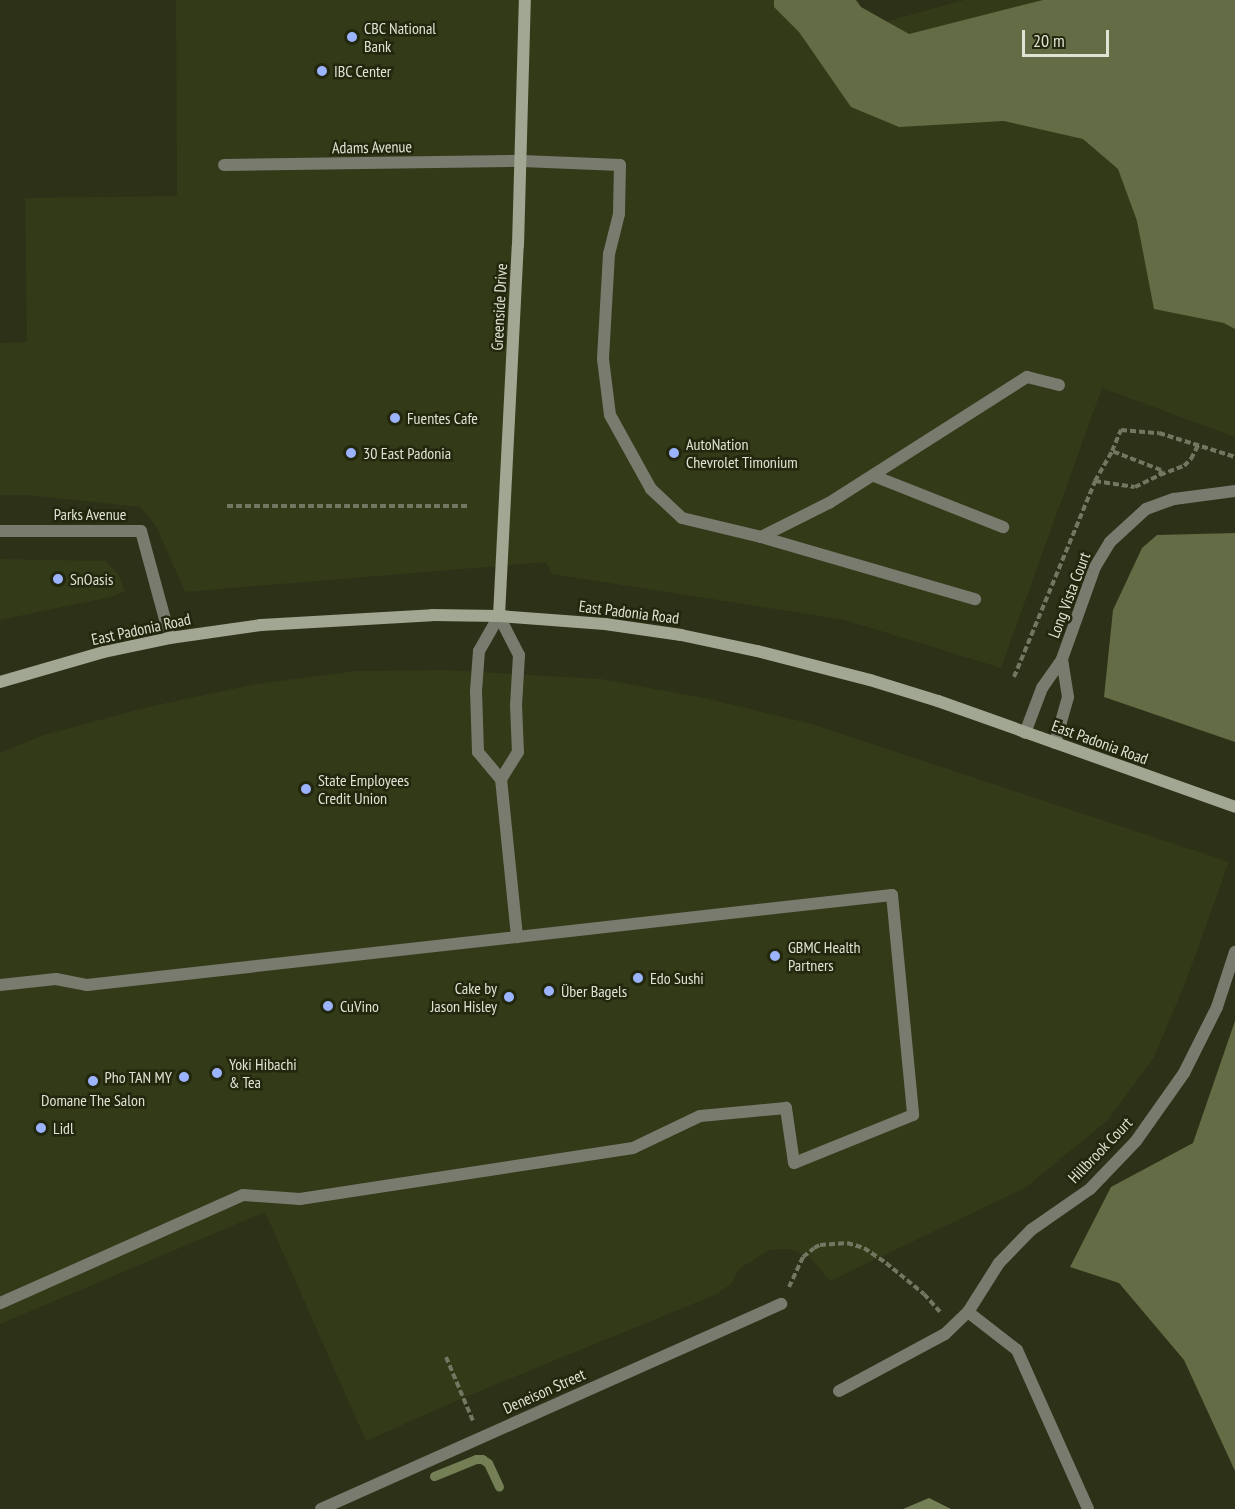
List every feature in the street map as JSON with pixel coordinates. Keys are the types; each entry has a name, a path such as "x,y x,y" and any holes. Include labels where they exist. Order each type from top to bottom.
{"street":[{"name":"Greenside Drive","path":"499,616 522,161 525,0"},
{"name":"Adams Avenue","path":"224,165 522,161 620,165 619,214 609,254 603,359 610,415 651,489 682,518 761,537"},
{"path":"761,537 829,503 874,476 1027,377 1059,385"},
{"path":"874,476 1003,527"},
{"name":"Long Vista Court","path":"1062,659 1095,567 1110,542 1125,525 1146,509 1174,499 1235,491"},
{"name":"Parks Avenue","path":"0,531 141,531 170,638"},
{"path":"761,537 975,599"},
{"path":"499,616 479,651 476,691 478,752 501,779 517,937"},
{"path":"499,616 519,655 516,705 518,752 501,779"},
{"name":"East Padonia Road","path":"0,682 94,655 170,638 261,625 365,617 499,616 605,624 681,635 757,651 870,680 1235,807"},
{"path":"1025,733 1042,688 1062,659"},
{"path":"1054,743 1068,697 1062,659"},
{"path":"0,985 56,979 87,985 892,895 913,1115 794,1164 786,1108 700,1116 633,1148 300,1199 243,1195 0,1303"},
{"name":"Hillbrook Court","path":"839,1391 914,1353 953,1327 968,1312 999,1263 1031,1230 1090,1189 1136,1142 1184,1073 1217,1007 1235,952"},
{"name":"Deneison Street","path":"321,1509 781,1304"},
{"path":"968,1312 1017,1350 1088,1509"}],"path":[{"path":"1014,677 1095,481 1121,430 1159,433 1235,457"},
{"path":"1095,481 1135,487 1184,466 1191,459 1198,445"},
{"path":"1112,451 1161,470 1160,475"},
{"path":"227,506 470,506"},
{"path":"781,1304 803,1257 820,1245 848,1243 864,1248 886,1263 924,1294 953,1327"},
{"path":"446,1357 481,1438"}],"shaded area":[{"path":"176,0 820,0 834,36 964,0 1235,0 1235,437 1102,388 1001,668 845,620 552,574 546,562 185,592 156,526 140,507 28,495 0,495 0,343 27,342 25,198 177,196"},
{"path":"774,0 856,0 861,7 909,34 1043,0 1235,0 1235,329 1224,323 1154,309 1137,221 1118,169 1083,139 1004,121 899,127 851,107 799,32 774,7"},
{"path":"1235,533 1235,742 1104,697 1113,610 1142,548 1157,535"},
{"path":"0,559 106,561 119,575 125,591 111,597 0,620"},
{"path":"445,670 601,679 704,698 812,724 1229,862 1186,981 1154,1057 1108,1120 1025,1188 830,1281 810,1257 789,1249 769,1250 739,1269 731,1284 717,1294 465,1397 366,1441 265,1212 0,1324 0,753 44,735 148,707 256,684 357,671"},
{"path":"1235,1021 1235,1471 1184,1360 1119,1283 1070,1267 1111,1187 1193,1143"},
{"path":"929,1498 951,1509 903,1509"}],"waterway":[{"path":"434,1476 476,1459 482,1459 488,1463 499,1487"}],"place":[{"name":"CBC National Bank","path":"352,37"},
{"name":"IBC Center","path":"322,71"},
{"name":"Fuentes Cafe","path":"395,418"},
{"name":"30 East Padonia","path":"351,453"},
{"name":"AutoNation Chevrolet Timonium","path":"674,453"},
{"name":"SnOasis","path":"58,579"},
{"name":"State Employees Credit Union","path":"306,789"},
{"name":"GBMC Health Partners","path":"775,956"},
{"name":"Edo Sushi","path":"638,978"},
{"name":"Über Bagels","path":"549,991"},
{"name":"Cake by Jason Hisley","path":"509,997"},
{"name":"CuVino","path":"328,1006"},
{"name":"Yoki Hibachi & Tea","path":"217,1073"},
{"name":"Pho TAN MY","path":"184,1077"},
{"name":"Domane The Salon","path":"93,1081"},
{"name":"Lidl","path":"41,1128"}]}
